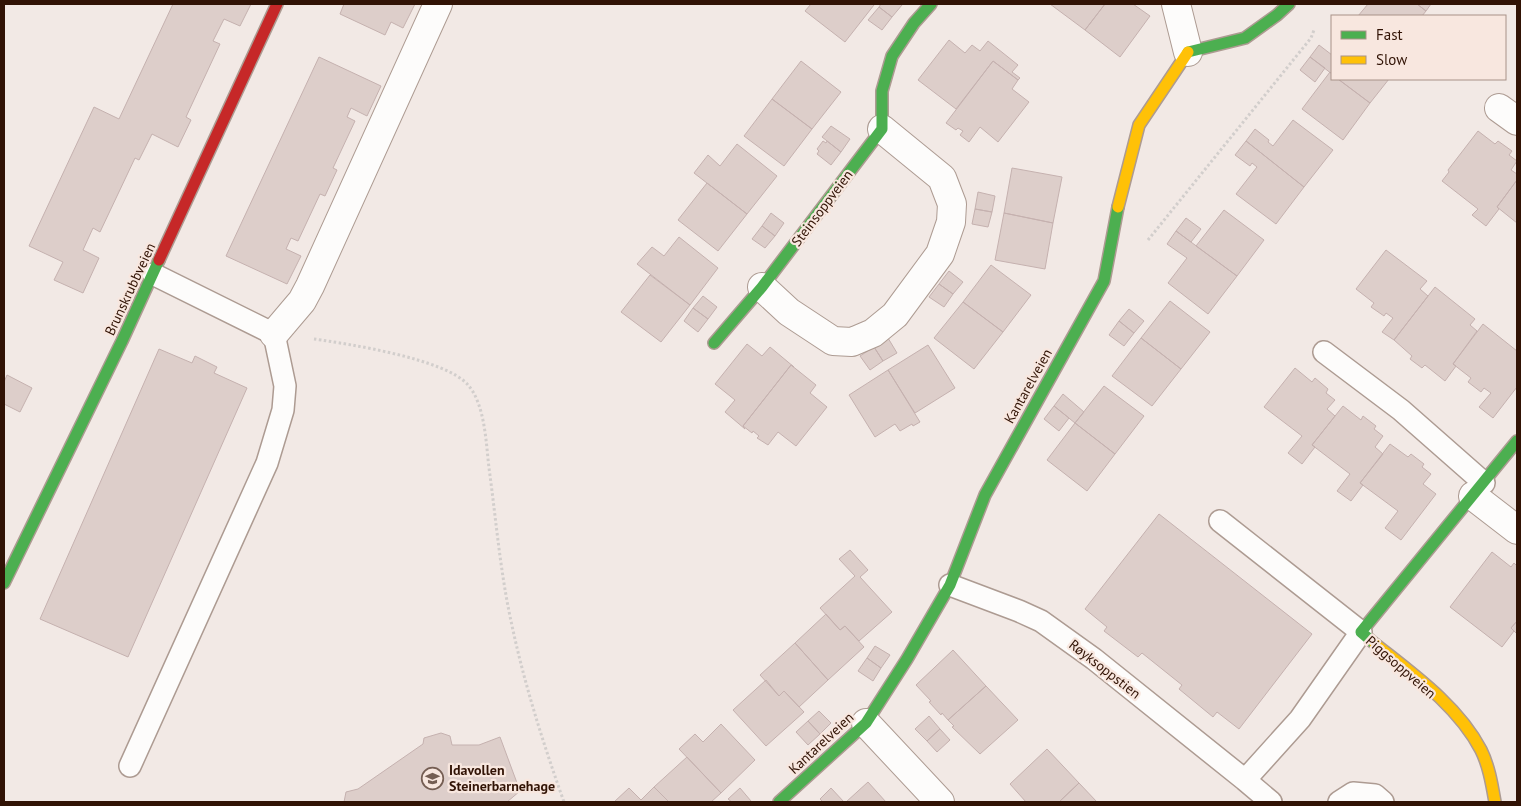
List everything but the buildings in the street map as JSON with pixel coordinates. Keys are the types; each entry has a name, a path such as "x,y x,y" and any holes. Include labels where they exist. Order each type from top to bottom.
{"street":[{"name":"Brunskrubbveien","path":"4,583 82,426 277,4"},
{"path":"274,334 302,301 310,286 438,4"},
{"path":"762,287 789,312 833,341 852,342 873,333 896,315 940,254 951,222 952,204 942,178 882,129 882,92 892,56 914,23 931,4"},
{"path":"1176,4 1188,52 1245,38 1289,4"},
{"name":"Kantarelveien","path":"779,802 866,723 916,645 950,585 984,495 1104,281 1120,195 1139,125 1188,52"},
{"name":"Steinsoppveien","path":"714,343 762,287 882,129"},
{"name":"Piggsoppveien","path":"1495,802 1490,774 1481,750 1465,726 1416,679 1361,632 1517,441"},
{"path":"1478,490 1517,530"},
{"path":"866,723 940,802"}],"lane":[{"path":"130,766 267,463 283,410 285,386 274,334 153,274"},
{"path":"1324,352 1401,410 1478,490"},
{"path":"1220,520 1361,632 1300,719 1246,780"},
{"name":"Røyksoppstien","path":"950,585 1020,611 1041,621 1094,659 1271,802"},
{"path":"1339,802 1353,793 1375,795 1383,802"}],"path":[{"path":"1148,240 1311,38 1318,21"},
{"path":"274,334 346,344 434,365 455,373 468,384 478,399 486,440 496,532 511,620 543,741 564,802"}],"traffic: fast":[{"path":"714,343 762,287 882,129 882,91 892,56 914,23 931,4"},
{"path":"1188,52 1245,38 1289,4"},
{"path":"779,802 866,723 907,659 950,585 985,495 1104,281 1118,207"},
{"path":"4,583 122,341 159,260"},
{"path":"1375,644 1361,632 1517,441"}],"traffic: slow":[{"path":"1118,207 1139,125 1188,52"},
{"path":"1375,644 1434,692 1460,719 1484,756 1495,802"}],"traffic: jam":[{"path":"159,260 277,4"}],"place":[{"name":"Idavollen Steinerbarnehage","path":"433,778"}]}
